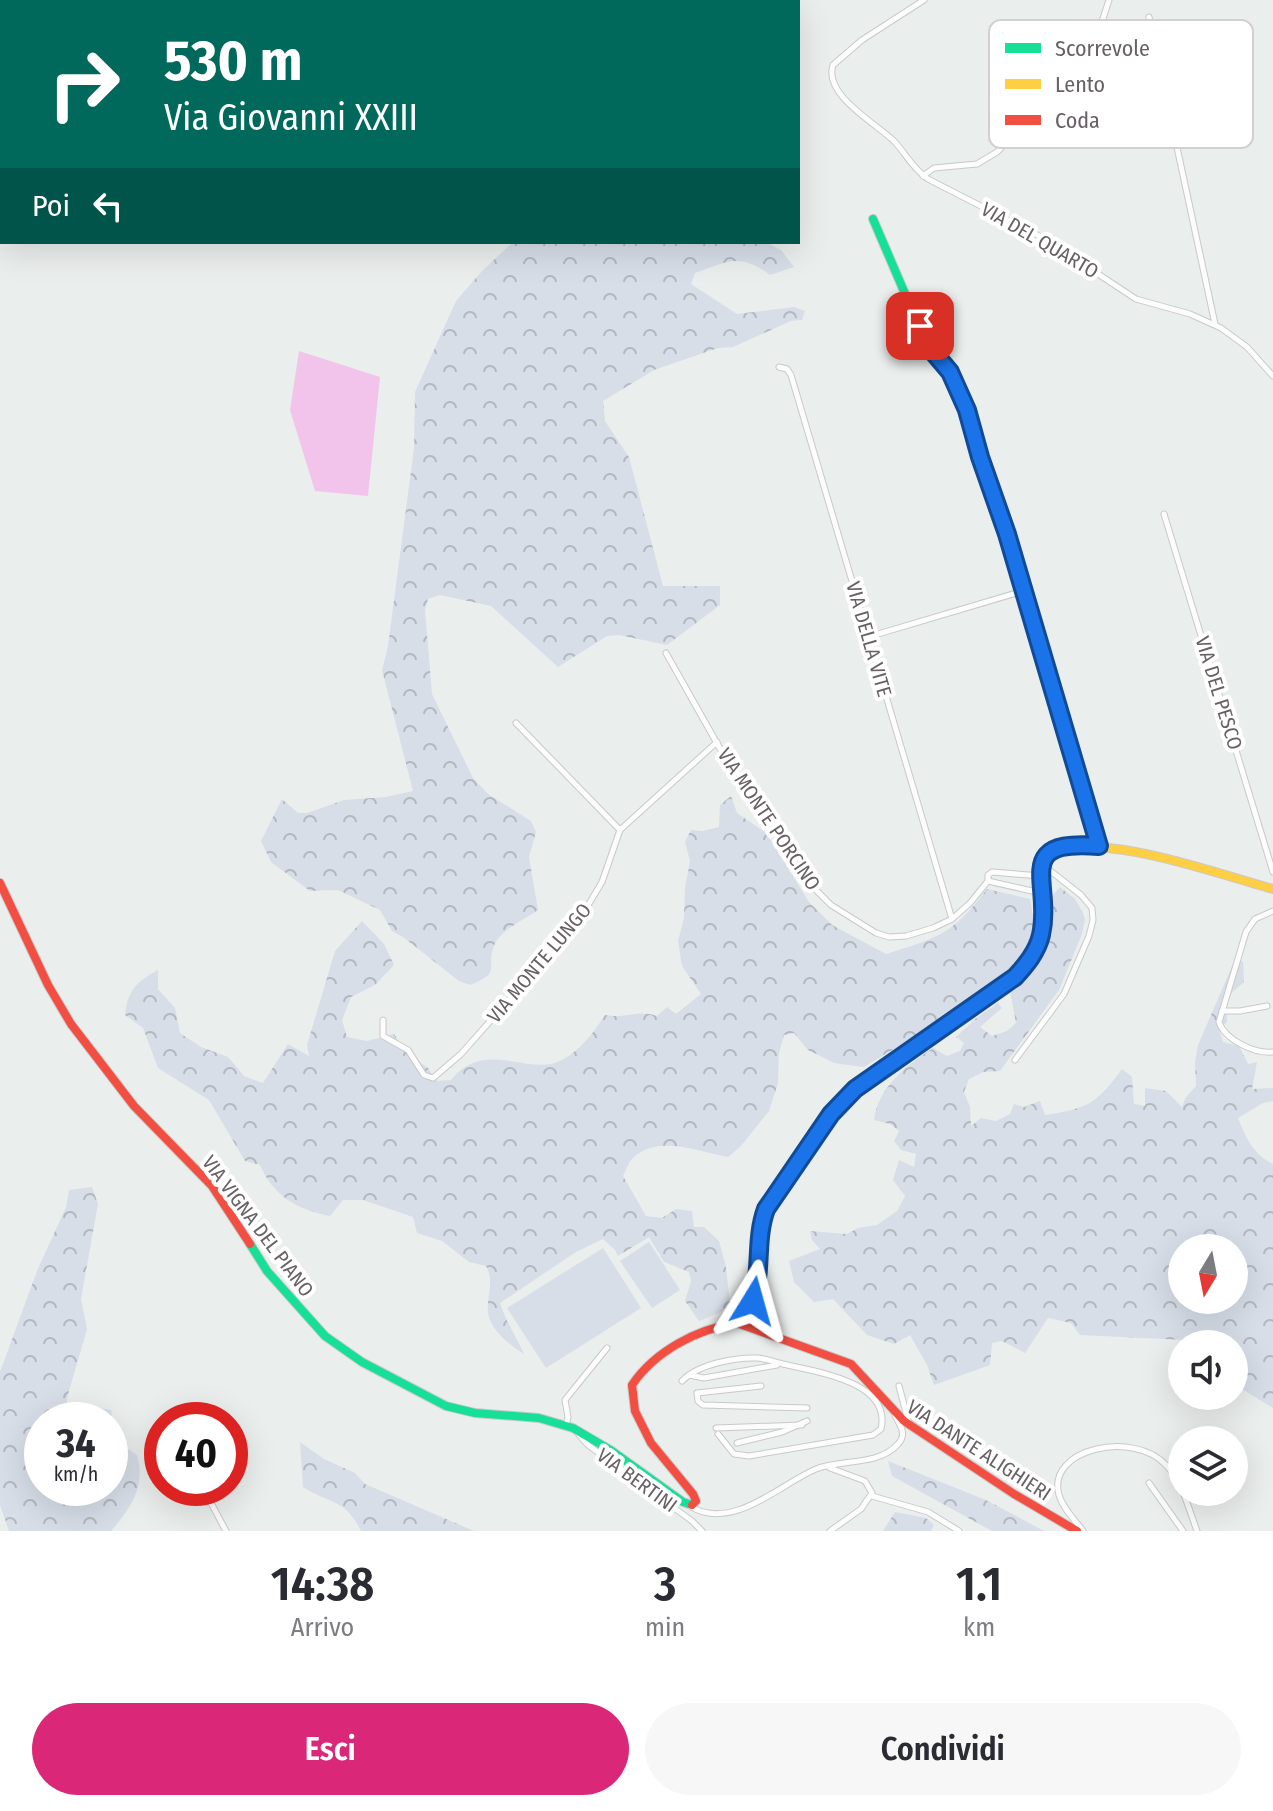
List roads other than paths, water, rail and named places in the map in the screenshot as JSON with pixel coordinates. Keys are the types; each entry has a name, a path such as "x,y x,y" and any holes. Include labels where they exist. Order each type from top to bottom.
{"main road":[{"path":"873,219 924,338 948,369 966,405 1099,846"},
{"path":"690,1505 696,1503 693,1494 657,1452 639,1421 632,1401 632,1385 644,1367 681,1341 718,1326 744,1325 756,1290 761,1226 766,1209 831,1114 860,1086 1003,987 1022,970 1042,932 1041,876 1046,854 1054,848 1072,845 1099,846 1273,889"},
{"name":"VIA VIGNA DEL PIANO","path":"0,883 48,985 71,1024 134,1106 206,1179 267,1271 325,1336 362,1362 446,1406 475,1413 525,1416 570,1427 612,1451 690,1505"},
{"path":"756,1290 769,1334"},
{"name":"VIA DANTE ALIGHIERI","path":"744,1325 848,1363 875,1396 909,1425 1014,1494 1080,1531"}],"street":[{"name":"VIA DEL QUARTO","path":"924,0 858,43 834,63 831,71 845,98 894,142 923,176 1045,239 1136,299 1195,315 1215,325 1247,347 1273,376"},
{"path":"1103,20 1109,0"},
{"path":"923,176 934,168 977,164 1001,148"},
{"path":"1177,148 1215,325"},
{"name":"VIA DELLA VITE","path":"779,367 787,369 791,375 952,919"},
{"name":"VIA DEL PESCO","path":"1164,514 1273,872"},
{"path":"868,637 1023,591"},
{"name":"VIA MONTE PORCINO","path":"666,653 747,790 775,825 805,880 831,905 864,927 889,937 906,936 952,919 988,881"},
{"path":"516,723 620,830"},
{"name":"VIA MONTE LUNGO","path":"383,1020 383,1036 407,1048 424,1075 433,1078 461,1054 578,922 602,882 620,830 717,742"},
{"path":"1015,1060 1064,994 1093,920 1093,910 1083,897 1042,864"},
{"path":"1041,876 996,871 990,873 988,881 1041,893"},
{"path":"1273,911 1258,917 1250,925 1220,1024 1225,1032 1254,1050 1273,1052"},
{"path":"1222,1011 1267,1006"},
{"path":"570,1427 565,1400 607,1348"},
{"path":"682,1381 688,1375 712,1365 753,1358 832,1376 875,1396 883,1421 880,1431 871,1436 744,1457 734,1454 717,1431 804,1423 737,1443"},
{"path":"688,1375 704,1378 782,1364"},
{"path":"761,1386 697,1393 699,1404 807,1408"},
{"path":"899,1386 909,1425"},
{"path":"690,1505 711,1512 745,1507 774,1495 806,1474 825,1466 874,1457 894,1448 903,1433 893,1412"},
{"name":"VIA BERTINI","path":"570,1427 588,1445 702,1531"},
{"path":"1080,1531 1060,1498 1058,1483 1061,1475 1072,1461 1089,1451 1122,1445 1150,1452 1166,1465 1181,1491 1197,1531"},
{"path":"825,1466 865,1481 872,1496 861,1509 830,1531"},
{"path":"1149,1483 1183,1531"},
{"path":"872,1496 928,1512 959,1531"},
{"path":"213,1506 226,1531"}]}
